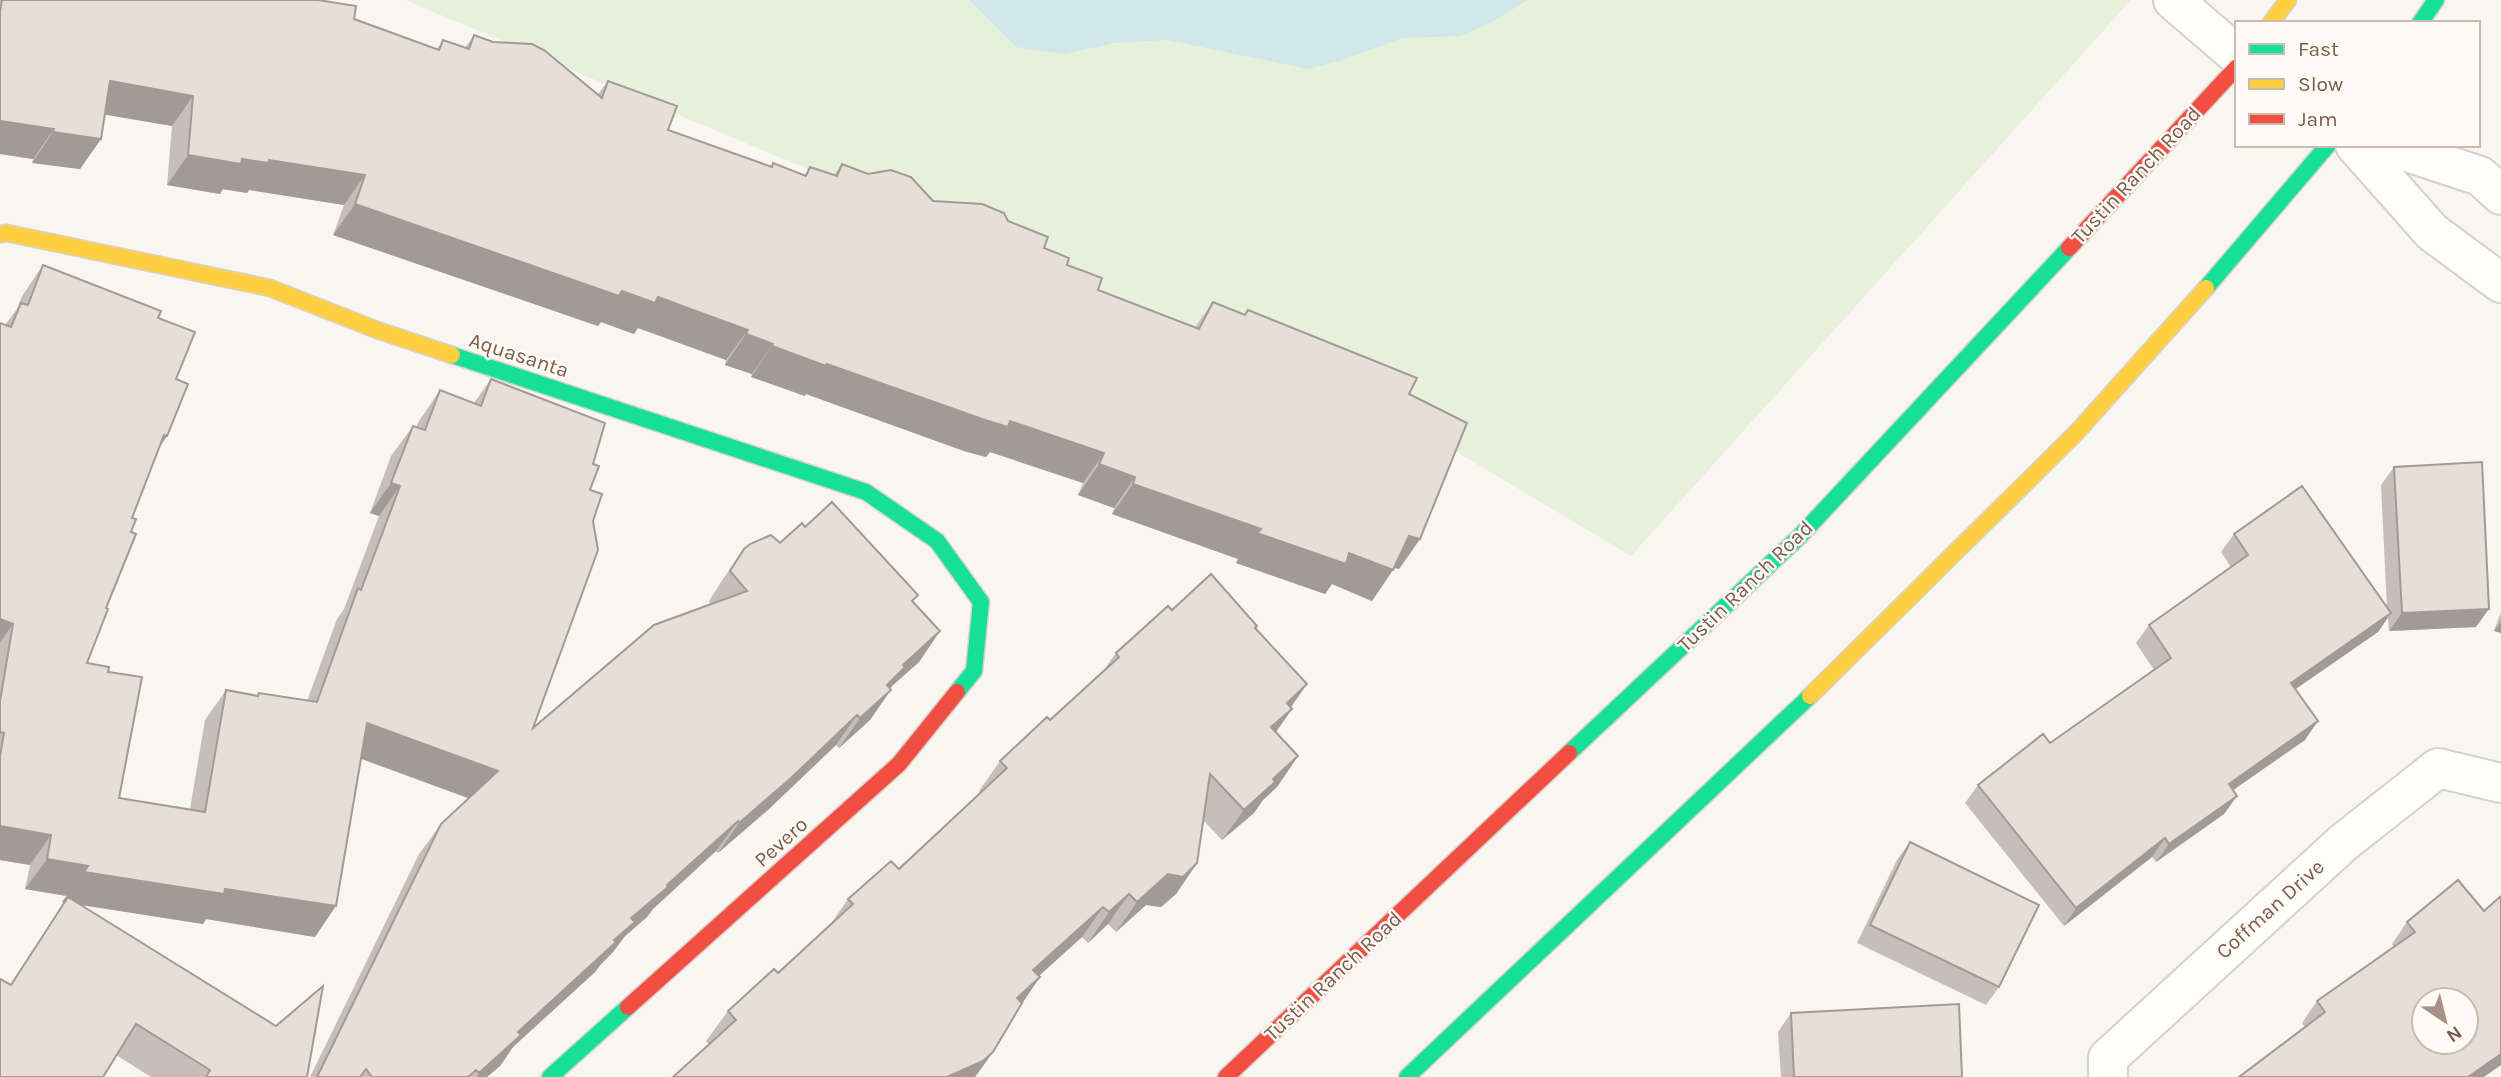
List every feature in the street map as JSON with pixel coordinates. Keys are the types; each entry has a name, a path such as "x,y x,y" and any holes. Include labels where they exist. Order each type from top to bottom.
{"main road":[{"path":"2272,21 2288,0"},
{"path":"2421,21 2436,0"},
{"name":"Tustin Ranch Road","path":"1226,1077 1799,537 2235,69"},
{"path":"1407,1077 1808,698 2076,433 2199,296 2326,147"},
{"name":"Aquasanta","path":"0,234 7,233 270,288 377,330 866,492 937,541 981,602"},
{"name":"Pevero","path":"550,1077 900,764 974,671 981,602"}],"street":[{"path":"2173,0 2235,53"},
{"path":"2356,147 2432,232 2501,283"},
{"path":"2392,147 2480,176 2501,195"},
{"name":"Coffman Drive","path":"2108,1068 2344,842 2438,768 2501,783"}],"green space":[{"path":"405,0 2131,0 1631,556 1398,417"}],"water":[{"path":"969,0 1528,0 1492,22 1460,36 1402,38 1343,60 1308,69 1167,40 1115,43 1063,54 1016,47"}],"building":[{"path":"2,0 318,0 356,6 354,19 439,50 443,40 469,49 474,35 493,42 532,44 544,50 602,98 608,81 677,106 668,130 772,167 773,163 806,176 810,167 837,176 842,164 868,174 891,170 911,177 933,201 982,204 1004,213 1008,221 1048,237 1044,248 1069,258 1067,265 1102,278 1098,290 1199,329 1213,302 1245,315 1248,310 1417,378 1409,394 1467,423 1420,539 1409,536 1393,570 1349,553 1346,564 1257,533 1261,529 1133,484 1135,477 1099,464 1104,453 1010,421 1008,427 985,420 827,364 826,366 746,334 748,330 658,297 655,303 622,291 619,296 355,204 365,175 269,160 268,163 242,159 241,164 188,155 193,96 110,81 101,139 0,121"},
{"path":"43,265 161,311 158,318 195,332 176,379 188,384 167,436 164,435 132,518 136,519 131,532 136,534 87,663 109,667 108,672 142,677 119,798 205,812 226,690 317,702 358,588 361,590 400,486 391,483 413,426 425,430 440,390 481,406 491,379 605,423 593,464 599,466 590,490 602,494 593,521 598,550 533,728 654,625 747,591 730,571 744,549 771,535 780,543 802,523 805,527 832,502 918,595 912,601 940,631 903,665 905,667 887,685 891,690 860,718 857,715 790,779 739,823 738,821 631,918 635,922 614,940 616,942 518,1032 521,1035 479,1073 476,1070 468,1077 372,1077 366,1069 360,1077 317,1077 441,824 498,771 367,723 336,906 225,889 224,894 84,872 88,866 47,859 51,835 0,826 0,756 4,733 0,732 0,701 13,624 0,619 0,323 11,327 21,303 28,305"},
{"path":"2482,462 2489,609 2402,613 2394,467"},
{"path":"2302,486 2391,613 2291,683 2318,721 2229,784 2237,796 2169,844 2165,838 2076,908 1978,785 2043,734 2050,743 2171,658 2149,625 2248,555 2234,534"},
{"path":"1211,574 1257,626 1255,628 1307,684 1287,703 1292,709 1271,727 1298,756 1273,779 1275,782 1244,810 1210,774 1197,863 1183,877 1168,874 1137,902 1129,894 1109,912 1103,907 1033,970 1040,977 1017,998 1022,1003 993,1052 983,1061 947,1077 673,1077 736,1020 728,1011 774,969 778,973 853,904 848,899 891,861 899,869 1007,768 1000,761 1047,717 1050,720 1119,657 1116,653 1168,606 1172,610"},
{"path":"1910,842 2039,905 1999,987 1870,925"},
{"path":"2458,880 2484,911 2501,896 2501,1054 2468,1077 2239,1077 2325,1012 2317,1001 2415,932 2407,922"},
{"path":"68,897 276,1026 323,986 307,1077 206,1077 210,1070 136,1024 103,1077 0,1077 0,979 11,985"},
{"path":"1959,1004 1962,1077 1794,1077 1791,1013"}],"traffic: fast":[{"path":"2421,21 2436,0"},
{"path":"2206,288 2326,147"},
{"path":"1569,753 1799,537 2069,248"},
{"path":"452,355 866,492 937,541 981,602 974,671 957,692"},
{"path":"1407,1077 1810,696"},
{"path":"550,1077 628,1007"}],"traffic: slow":[{"path":"2272,21 2288,0"},
{"path":"0,234 7,233 270,288 377,330 452,355"},
{"path":"1810,696 2076,433 2206,288"}],"traffic: jam":[{"path":"2069,248 2235,69"},
{"path":"628,1007 899,764 957,692"},
{"path":"1226,1077 1569,753"}]}
